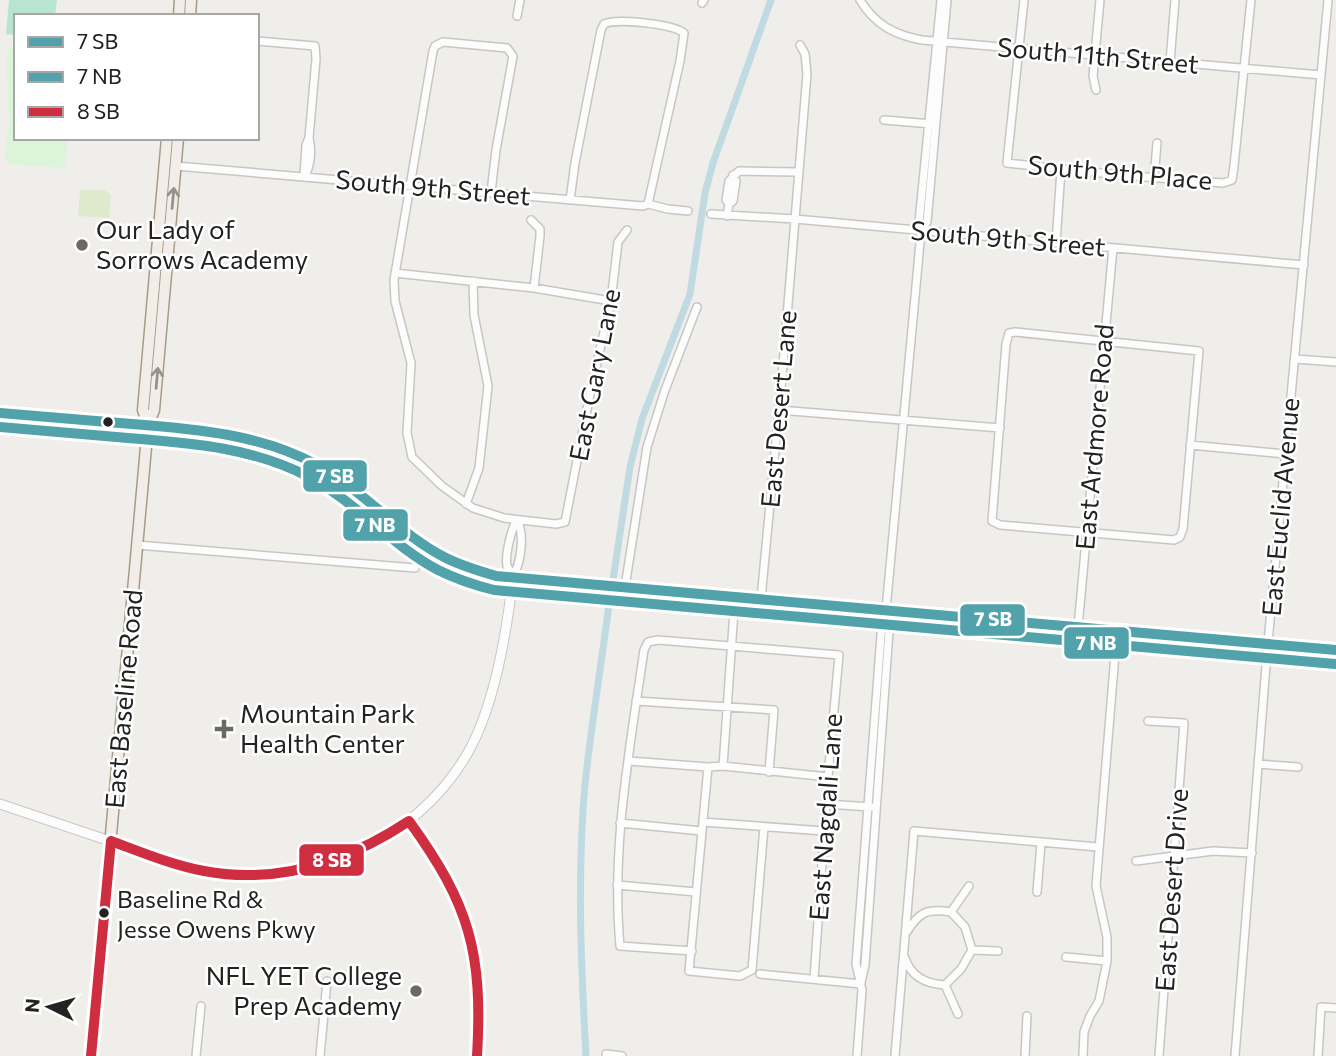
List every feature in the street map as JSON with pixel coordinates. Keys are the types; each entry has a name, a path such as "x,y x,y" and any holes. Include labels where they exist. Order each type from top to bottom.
{"main road":[{"name":"East Baseline Road","path":"91,1056 136,545 148,425 154,410 159,290 170,165 167,140"},
{"name":"East Baseline Road","path":"170,165 177,140"},
{"path":"0,412 230,433 284,449 333,474 441,557 471,570 513,577 1336,649"}],"street":[{"path":"517,16 520,0"},
{"name":"South 11th Street","path":"860,0 879,24 906,37 1321,75"},
{"path":"940,42 941,0"},
{"path":"857,1056 861,984 856,964 872,807 882,621 886,610 905,420 922,232 919,222 947,0"},
{"path":"1019,49 1024,0"},
{"path":"1096,90 1093,76 1100,0"},
{"path":"1170,62 1175,0"},
{"path":"1244,69 1251,0"},
{"name":"East Euclid Avenue","path":"1235,1056 1268,644 1328,0"},
{"path":"570,200 575,163 604,24 614,21 675,27 684,33 648,204"},
{"path":"259,41 315,46 309,170 304,177"},
{"path":"0,804 205,871 264,875 310,869 338,860 379,841 409,821 450,779 483,721 496,680 513,577 518,568 522,529 517,520 492,515 466,504 431,477 409,451 407,433 411,363 395,301 395,274 417,136 435,46 443,42 507,48 511,51 512,64 491,192"},
{"name":"East Desert Lane","path":"761,599 807,74 805,54 800,45"},
{"name":"South 9th Place","path":"1019,49 1007,163 1061,170 1223,183 1232,180 1244,69"},
{"path":"884,120 932,124"},
{"path":"1154,178 1157,143"},
{"name":"South 9th Street","path":"170,165 643,206 648,204 688,211"},
{"path":"727,216 729,204 726,200 731,190 729,181 733,175 745,170 798,172"},
{"path":"1056,243 1061,170"},
{"name":"South 9th Street","path":"711,214 795,219 1304,265"},
{"path":"531,220 540,229 534,288"},
{"name":"East Gary Lane","path":"517,520 565,522 611,301 618,242 627,230"},
{"name":"East Ardmore Road","path":"1078,627 1112,248"},
{"path":"395,274 534,288 611,301"},
{"path":"466,504 479,468 488,386 474,314 473,281"},
{"path":"625,587 647,447 665,390 697,307"},
{"path":"1009,333 1103,342 1199,351 1183,529 1180,537 1174,540 1086,533 1000,525 992,521 1009,333"},
{"path":"1295,359 1336,362"},
{"path":"779,410 1000,428"},
{"path":"1190,445 1285,454"},
{"path":"513,577 508,567 511,528 517,520"},
{"path":"510,541 520,542"},
{"path":"136,545 415,568"},
{"path":"723,766 735,597"},
{"path":"1083,1056 1084,1032 1099,1001 1107,961 1107,937 1096,886 1117,630"},
{"path":"692,951 620,946 617,885 621,823 636,701 644,650 648,642 658,640 731,646"},
{"name":"East Nagdali Lane","path":"731,646 839,655 814,979"},
{"path":"636,701 774,710 769,772"},
{"name":"East Desert Drive","path":"1148,720 1184,723 1159,1056"},
{"path":"629,761 708,768 723,766 828,777"},
{"path":"1258,764 1298,767"},
{"path":"708,768 689,971 740,976 752,970 764,827"},
{"path":"826,804 872,807"},
{"path":"409,821 452,884 473,939 480,992 477,1056"},
{"path":"703,821 824,831"},
{"path":"621,823 702,831"},
{"path":"895,1056 914,831 1098,847"},
{"path":"1037,892 1041,844"},
{"path":"1136,861 1213,851 1252,853"},
{"path":"617,885 696,892"},
{"path":"951,912 969,886"},
{"path":"904,954 910,969 918,978 930,984 945,985 961,969 972,950 965,927 951,912 933,909 918,917 905,934"},
{"path":"972,950 998,951"},
{"path":"1066,957 1107,961"},
{"path":"760,974 861,984"},
{"path":"320,1056 327,981"},
{"path":"945,985 958,1014"},
{"path":"196,1056 201,1006"},
{"path":"1318,1056 1321,1007 1336,1008"},
{"path":"1025,1056 1027,1017"},
{"path":"606,1054 622,1056"}],"green space":[{"path":"9,0 57,0 55,14 14,14 14,35 6,34"},
{"path":"10,48 14,49 14,140 68,140 65,168 9,164 5,159 10,116 7,54"},
{"path":"80,190 104,190 111,195 109,218 78,216"}],"waterway":[{"path":"613,580 630,467 642,419 690,294 705,193 713,163 771,0"},
{"path":"586,1056 581,852 585,784 611,589"}],"transit line":[{"path":"0,413 204,431 273,446 334,475 413,537 446,558 496,576 1336,650"},
{"path":"0,427 197,445 265,459 326,487 438,570 465,582 494,590 1335,664"},
{"path":"91,1056 111,841 204,871 259,875 311,867 336,859 409,821 446,879 468,931 477,988 477,1056"}],"place":[{"name":"Our Lady of Sorrows Academy","path":"82,245"},
{"name":"Mountain Park Health Center","path":"224,729"},
{"name":"Baseline Rd & Jesse Owens Pkwy","path":"104,913"},
{"name":"NFL YET College Prep Academy","path":"416,991"}]}
